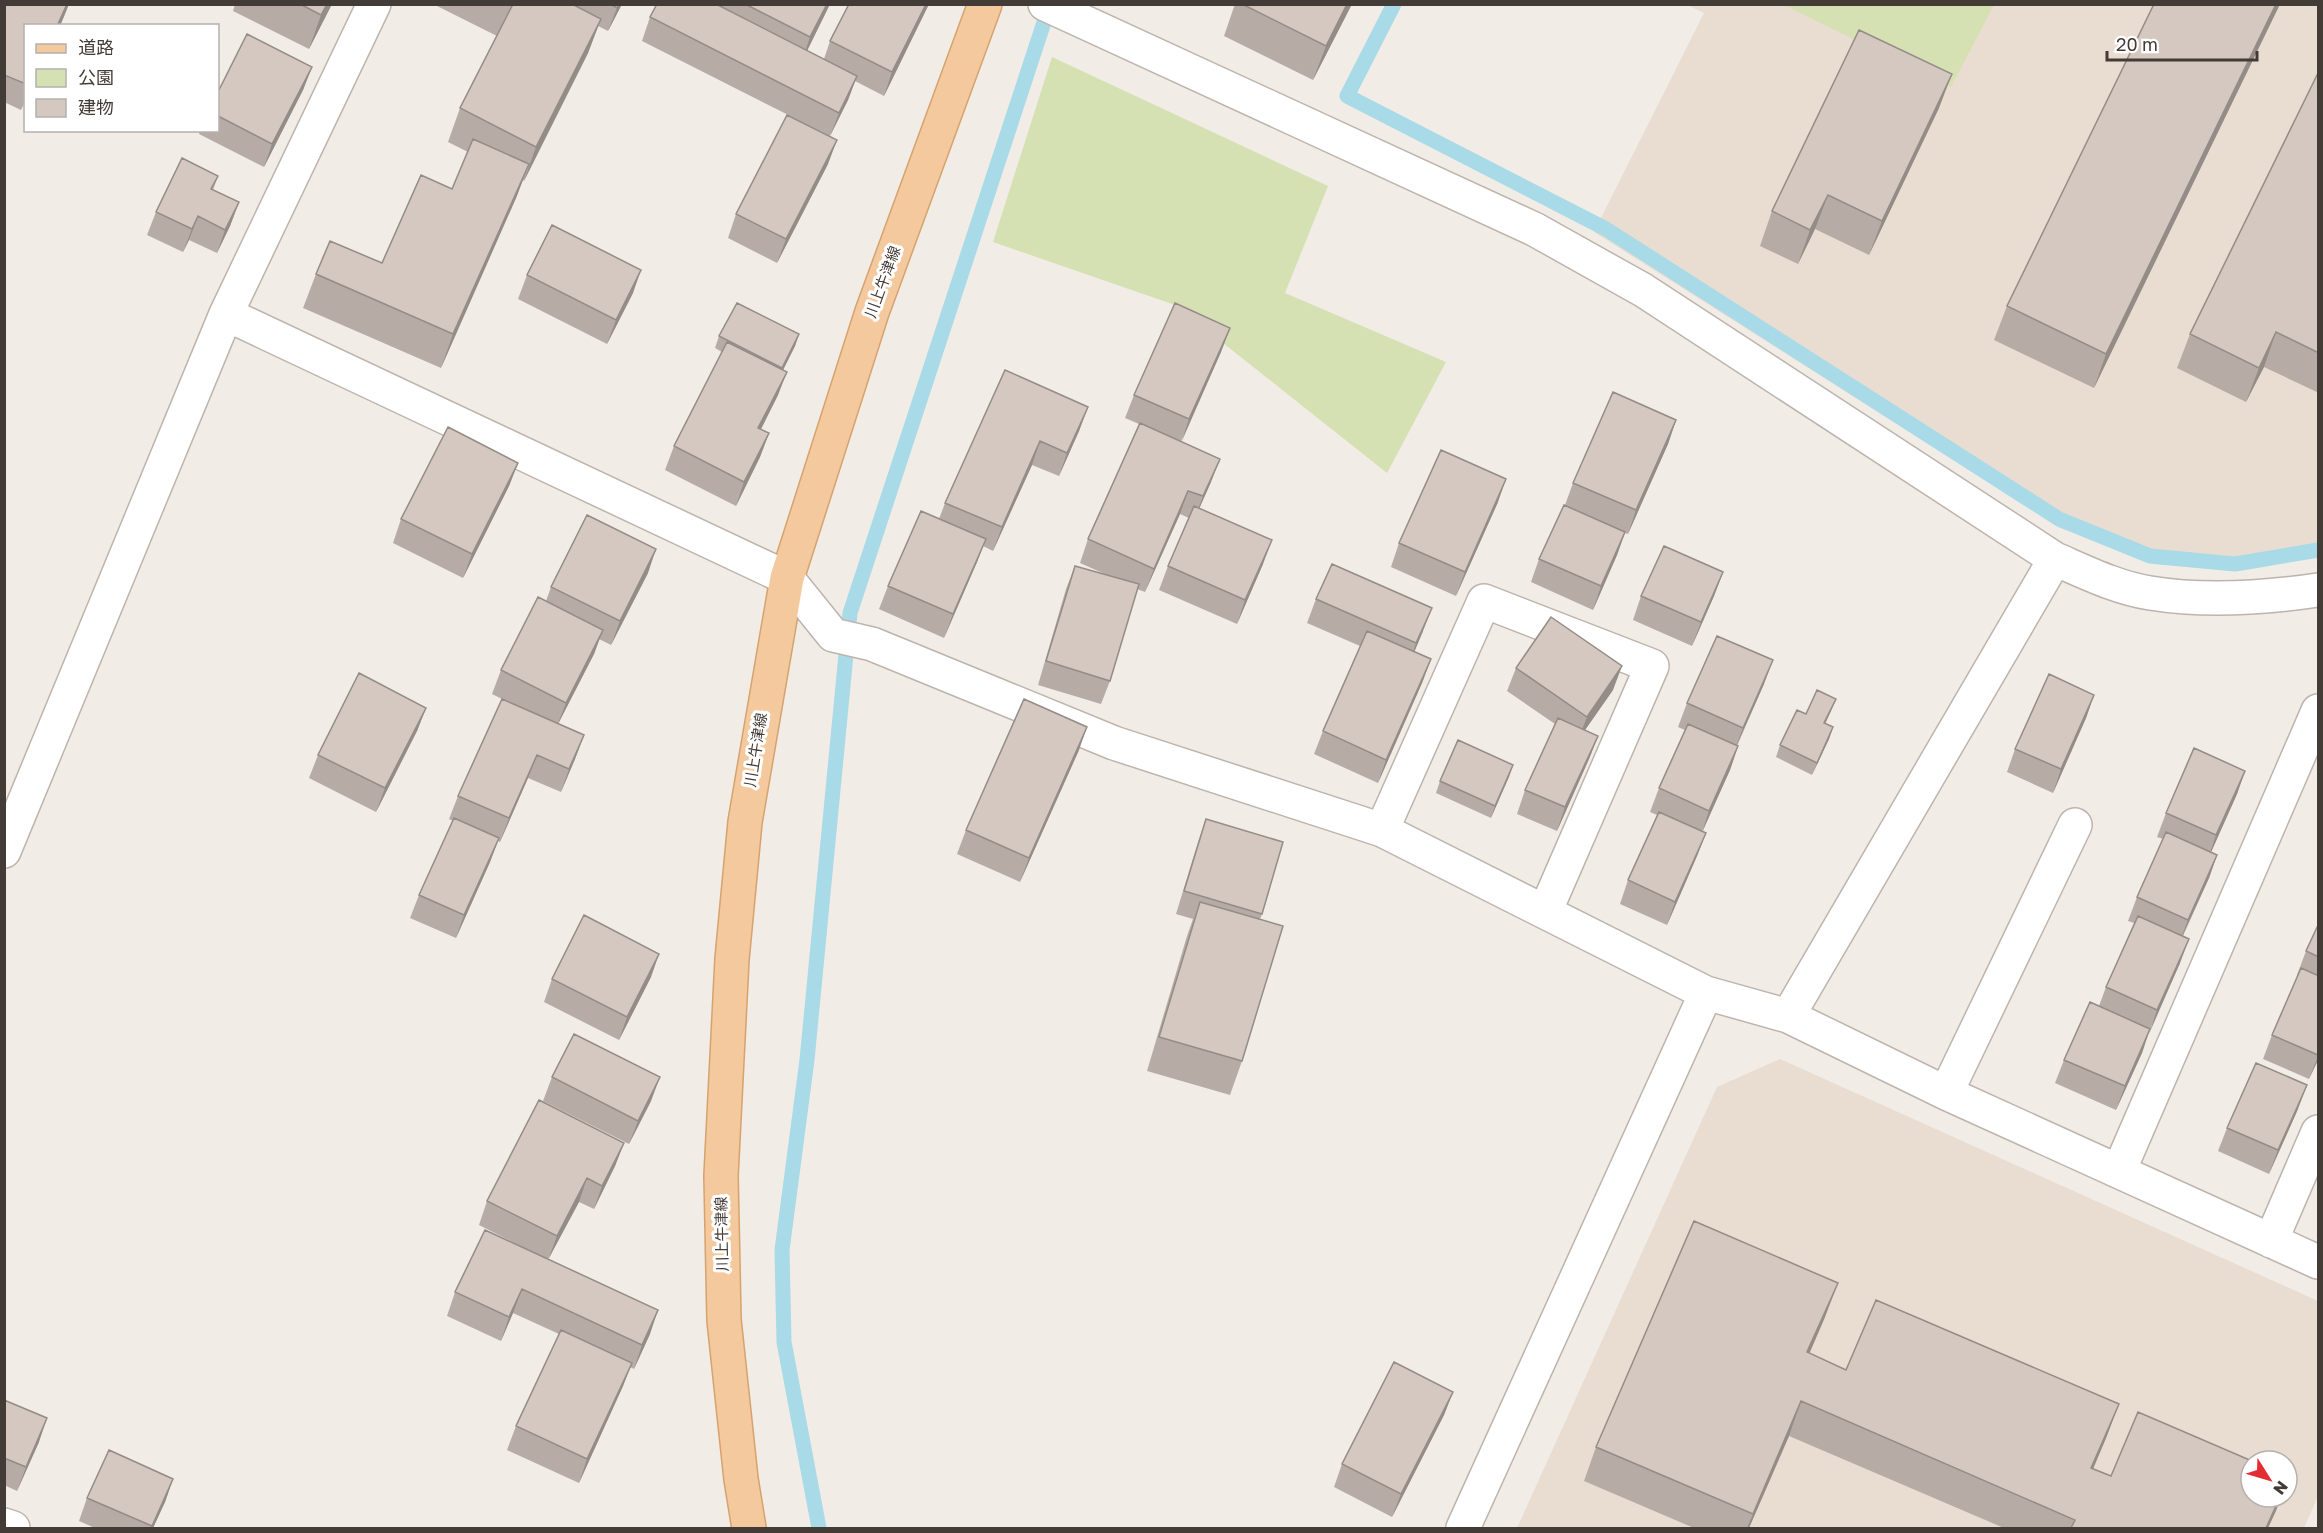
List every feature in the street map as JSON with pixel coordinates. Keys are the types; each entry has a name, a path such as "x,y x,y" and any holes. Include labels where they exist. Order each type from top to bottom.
{"main road":[{"name":"川上牛津線","path":"749,1528 741,1479 724,1320 721,1176 732,958 745,822 787,578 872,312 985,4"}],"street":[{"path":"4,851 226,314 374,4"},
{"path":"1059,11 1534,229 1643,290 2055,559 2100,578 2149,593 2235,598 2319,590"},
{"path":"226,314 787,578 833,635 872,644 1114,743 1382,831 1706,993 1788,1016 1946,1093 2319,1262"},
{"path":"1788,1016 2055,559"},
{"path":"1382,831 1484,602 1652,666 1545,912"},
{"path":"2119,1171 2319,711"},
{"path":"1946,1093 2075,825"},
{"path":"1463,1528 1706,993"},
{"path":"2271,1241 2319,1132"},
{"path":"4,1525 12,1528"}],"shaded area":[{"path":"1687,5 2318,5 2318,557 2238,571 2155,564 2061,528 1594,232 1704,13"},
{"path":"1780,1059 2318,1301 2318,1496 2304,1528 1517,1528 1717,1087"}],"green space":[{"path":"1784,5 1994,5 1951,87"},
{"path":"1052,57 1328,186 1285,293 1446,362 1387,473 1175,305 993,242"}],"building":[{"path":"4,4 67,4 58,24 24,24 24,83 4,75"},
{"path":"300,4 327,4 321,15"},
{"path":"513,4 572,4 601,19 536,147 460,108"},
{"path":"657,4 716,4 857,76 839,113 650,17"},
{"path":"745,4 827,4 810,37"},
{"path":"849,4 926,4 892,72 830,41"},
{"path":"1242,4 1347,4 1326,46"},
{"path":"2154,4 2276,4 2106,354 2007,306"},
{"path":"1859,30 1952,74 1882,221 1828,195 1810,230 1772,211"},
{"path":"247,34 312,67 272,144 219,117 219,90"},
{"path":"2319,71 2319,353 2276,332 2259,368 2190,334"},
{"path":"787,115 837,140 786,239 736,214"},
{"path":"473,139 529,164 453,334 316,274 330,241 382,263 421,175 452,189"},
{"path":"182,158 218,176 211,189 239,202 225,230 198,216 192,229 156,212"},
{"path":"552,225 641,270 616,320 527,275"},
{"path":"737,303 799,334 782,368 719,336"},
{"path":"1175,303 1230,328 1189,419 1134,395"},
{"path":"727,342 787,372 758,428 769,433 744,482 674,446"},
{"path":"1005,370 1088,407 1067,453 1040,441 1002,527 945,503"},
{"path":"1613,392 1676,420 1636,510 1573,483"},
{"path":"1140,423 1220,459 1203,496 1188,491 1154,569 1088,539"},
{"path":"448,427 518,463 472,554 401,519"},
{"path":"1441,450 1506,479 1465,572 1399,543"},
{"path":"1564,505 1625,532 1601,586 1539,559"},
{"path":"1194,506 1272,540 1245,600 1168,566"},
{"path":"921,511 986,539 953,614 888,586"},
{"path":"587,515 656,549 620,621 551,587"},
{"path":"1664,546 1723,572 1701,622 1641,596"},
{"path":"1332,564 1432,608 1416,643 1316,599"},
{"path":"1075,566 1139,584 1110,681 1046,661"},
{"path":"538,597 603,630 566,703 501,670"},
{"path":"1551,617 1622,666 1587,717 1516,668"},
{"path":"1367,631 1431,659 1386,760 1323,731"},
{"path":"1717,636 1773,660 1743,728 1687,703"},
{"path":"359,673 426,708 385,788 318,755"},
{"path":"2049,674 2094,695 2061,769 2015,749"},
{"path":"1817,690 1836,699 1824,723 1833,727 1817,763 1780,745 1797,710 1806,714"},
{"path":"502,699 584,735 569,769 537,755 509,818 458,796"},
{"path":"1024,699 1087,727 1029,858 966,830"},
{"path":"1558,718 1598,736 1565,807 1525,790"},
{"path":"1688,724 1738,746 1709,811 1659,788"},
{"path":"1458,740 1513,765 1495,806 1440,781"},
{"path":"2194,748 2245,771 2216,835 2166,813"},
{"path":"1659,812 1706,833 1675,902 1628,880"},
{"path":"454,818 499,838 464,915 419,895"},
{"path":"1206,819 1283,842 1262,914 1184,891"},
{"path":"2166,832 2217,855 2188,920 2137,897"},
{"path":"1200,902 1283,926 1242,1061 1159,1037"},
{"path":"584,915 659,954 627,1017 552,979"},
{"path":"2138,916 2189,939 2157,1010 2106,987"},
{"path":"2319,923 2319,957 2306,951"},
{"path":"2301,968 2319,976 2318,1055 2272,1035"},
{"path":"2090,1002 2150,1029 2125,1086 2064,1060"},
{"path":"574,1034 660,1077 638,1121 552,1077"},
{"path":"2256,1063 2307,1085 2278,1150 2227,1128"},
{"path":"539,1100 624,1143 602,1186 587,1178 557,1236 487,1201"},
{"path":"1694,1221 1838,1283 1807,1352 1846,1370 1876,1300 2119,1404 2091,1468 2111,1476 2138,1412 2239,1455 2239,1509 2275,1509 2266,1528 2071,1528 2075,1520 1801,1401 1753,1514 1596,1447"},
{"path":"485,1230 658,1310 642,1345 522,1289 509,1317 455,1292"},
{"path":"561,1330 632,1363 587,1459 516,1426"},
{"path":"1394,1362 1453,1392 1401,1494 1342,1464"},
{"path":"4,1400 47,1418 26,1467 4,1458"},
{"path":"109,1450 173,1479 152,1526 87,1498"}],"waterway":[{"path":"819,1528 784,1342 782,1250 807,1060 850,613 1050,4"},
{"path":"1394,4 1347,96 1606,229 2059,519 2150,556 2235,564 2318,550"}]}
